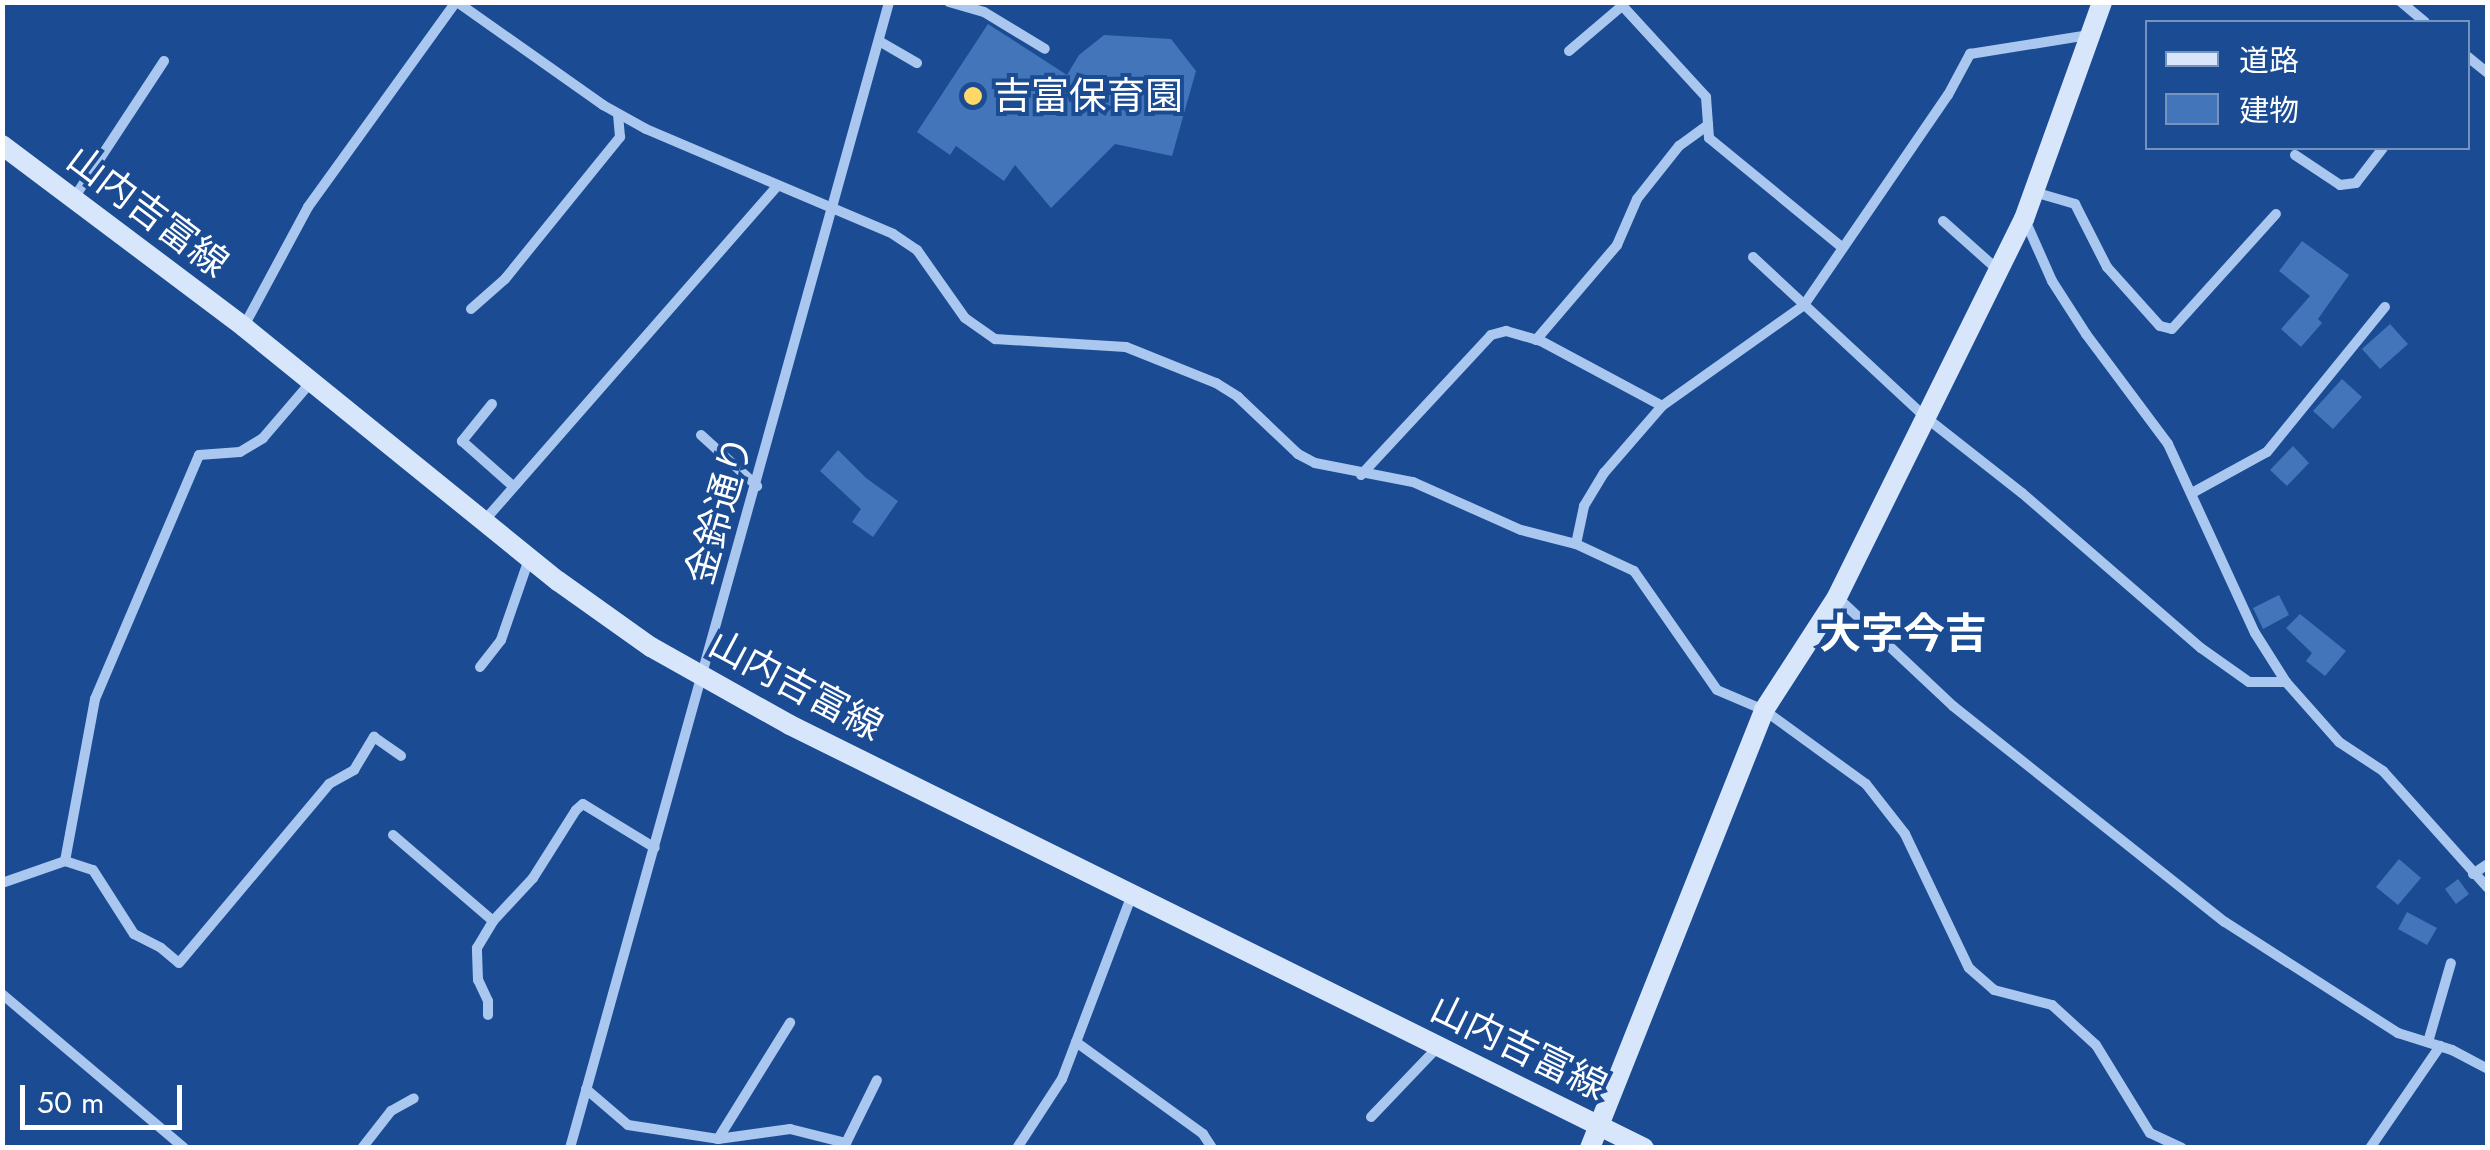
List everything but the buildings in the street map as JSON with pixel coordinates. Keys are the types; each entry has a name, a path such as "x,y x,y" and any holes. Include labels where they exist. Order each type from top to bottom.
{"main road":[{"path":"1590,1148 1764,710 1837,597 2024,219 2102,2"},
{"name":"山内吉富線","path":"2,144 244,327 530,558 650,646 790,725 1644,1148"}],"street":[{"path":"244,327 308,207 457,2 618,114 893,234 917,250 965,318 995,339 1126,348 1227,390 1298,454 1361,474 1412,482 1521,530 1576,544 1634,572 1718,690 1764,710 1866,784 1905,834 1969,968 1994,990 2052,1004 2096,1045 2150,1133 2182,1148"},
{"name":"金鈴通り","path":"570,1148 834,211 889,2"},
{"path":"949,2 984,12 1044,49"},
{"path":"2401,2 2423,20"},
{"path":"1568,51 1621,4 1706,98 1709,138 1843,248"},
{"path":"1576,544 1584,506 1604,473 1662,406 1804,304 1948,95 1970,54 2090,34"},
{"path":"879,40 917,63"},
{"path":"74,198 164,62"},
{"path":"471,308 505,279 620,137 618,114"},
{"path":"1536,340 1617,246 1637,198 1680,146 1708,125"},
{"path":"2294,155 2340,185 2356,183 2381,150"},
{"path":"484,522 776,186"},
{"path":"2034,192 2075,204 2107,267 2160,326 2172,329 2276,214"},
{"path":"2024,219 2052,281 2086,334 2168,444 2255,633 2286,682 2339,742 2384,771 2488,888"},
{"path":"1943,222 1998,270"},
{"path":"1753,257 1924,416 2022,493 2200,648 2249,682 2286,682"},
{"path":"2192,493 2266,452 2385,307"},
{"path":"1361,474 1492,335 1506,331 1536,340 1662,406"},
{"path":"64,861 95,700 199,455 240,452 263,438 311,382"},
{"path":"492,404 462,441 514,487"},
{"path":"702,435 757,486"},
{"path":"480,667 501,640 530,558"},
{"path":"1837,597 1953,706 2211,912 2398,1033 2440,1046 2488,1069"},
{"path":"2,883 64,861 93,870 134,934 178,962 329,784 354,770 374,738 401,756"},
{"path":"488,1015 476,964 477,948 493,921 533,878 582,804 655,848"},
{"path":"393,834 493,921"},
{"path":"2473,874 2488,864"},
{"path":"1017,1148 1062,1079 1132,894"},
{"path":"2428,1042 2451,962"},
{"path":"2,994 180,1146"},
{"path":"718,1139 790,1023"},
{"path":"1076,1042 1203,1134 1212,1148"},
{"path":"1372,1117 1439,1046"},
{"path":"2370,1148 2440,1046"},
{"path":"586,1089 628,1125 718,1139 790,1129 846,1143 877,1080"},
{"path":"362,1148 391,1112 414,1098"}],"place":[{"name":"吉富保育園","path":"973,96"}],"district":[{"name":"大字今吉","path":"1903,634"}]}
